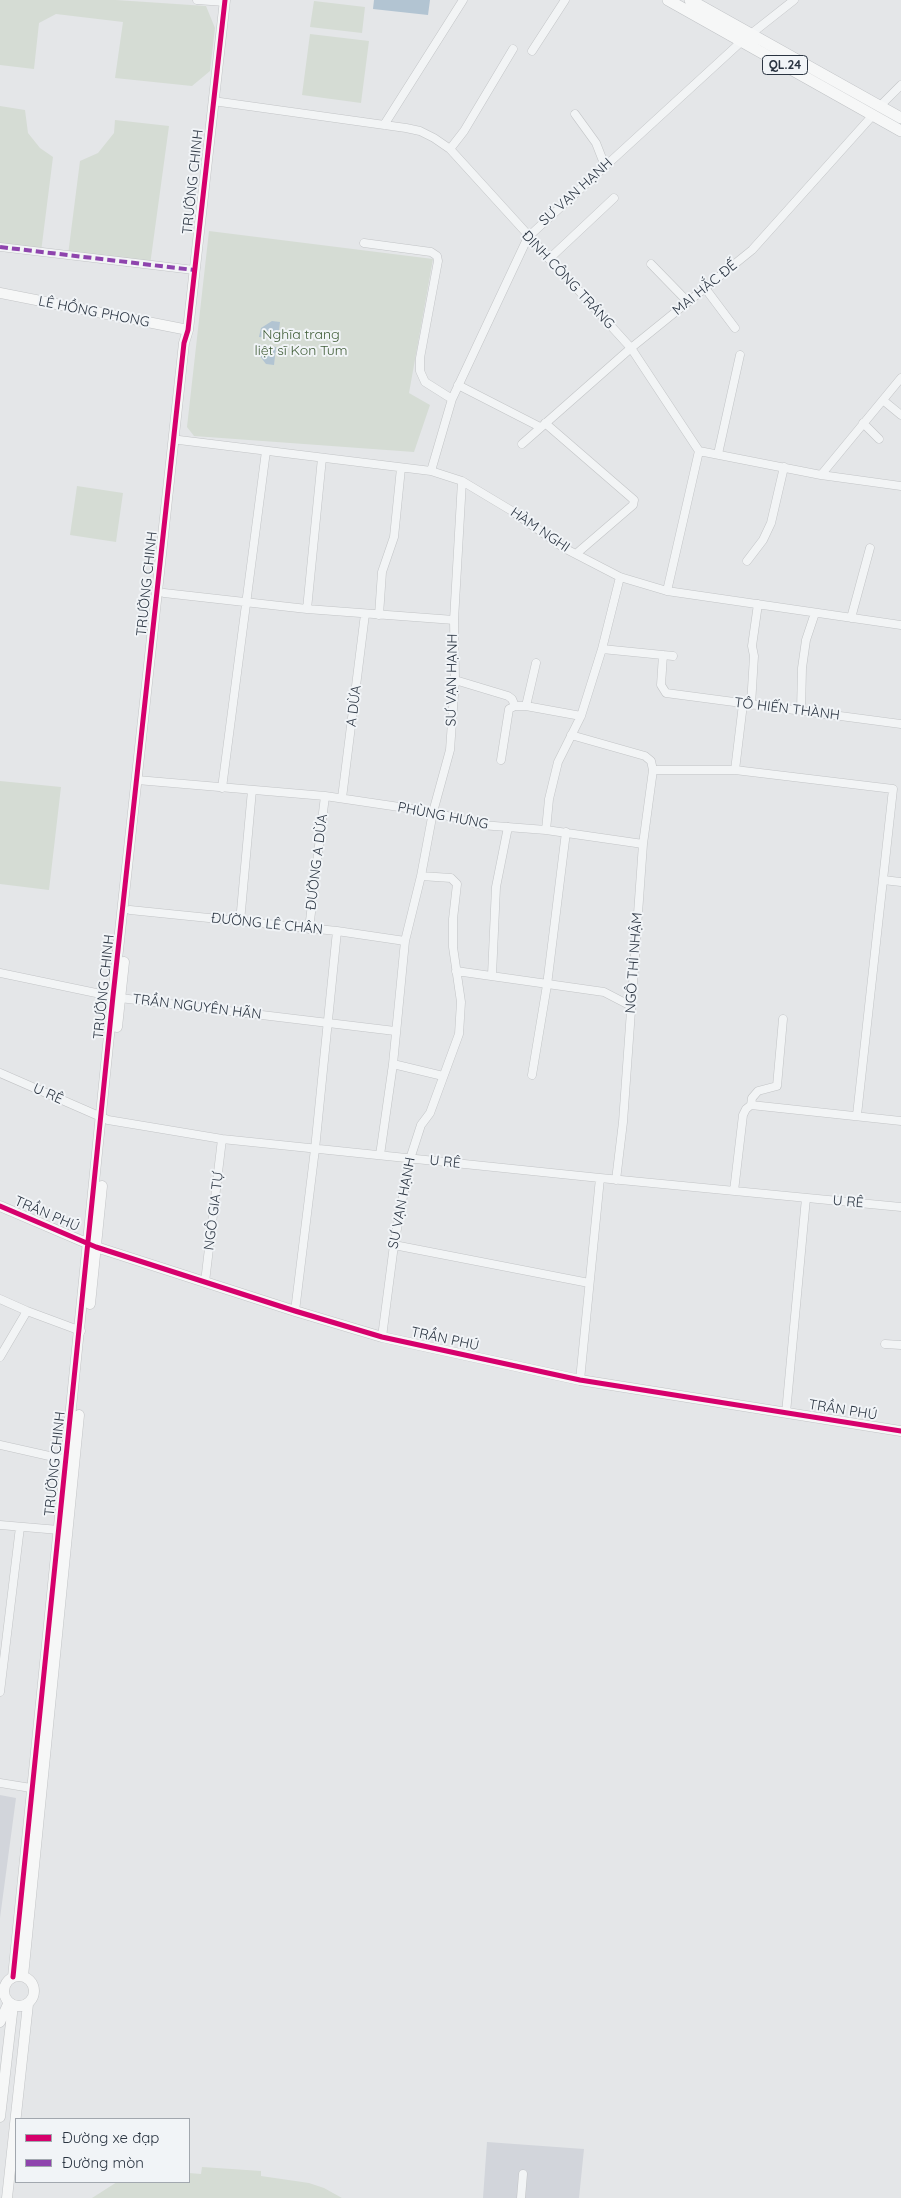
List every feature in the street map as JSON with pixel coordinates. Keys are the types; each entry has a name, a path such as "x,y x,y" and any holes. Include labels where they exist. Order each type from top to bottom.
{"main road":[{"name":"QL.24","path":"668,0 746,37"},
{"name":"QL.24","path":"690,0 746,37 876,111 901,131"},
{"name":"QL.24","path":"876,111 901,118"}],"street":[{"path":"197,0 225,1"},
{"path":"384,125 463,0"},
{"path":"532,51 565,0"},
{"name":"SƯ VẠN HẠNH","path":"431,471 452,399 528,237 746,37 794,0"},
{"name":"TRƯỜNG CHINH","path":"18,1976 184,344 188,330 225,1"},
{"path":"450,150 464,131 513,49"},
{"name":"MAI HẮC ĐẾ","path":"522,444 631,348 752,250 901,85"},
{"name":"ĐINH CÔNG TRÁNG","path":"213,101 420,131 450,150 631,348 699,451"},
{"path":"575,114 596,143 606,166"},
{"path":"549,259 614,198"},
{"path":"364,243 431,252 437,256 438,260 420,358 420,371 425,382 452,399"},
{"path":"0,247 194,270"},
{"path":"651,264 688,302"},
{"path":"705,288 735,328"},
{"name":"LÊ HỒNG PHONG","path":"0,293 188,330"},
{"name":"TRƯỜNG CHINH","path":"117,997 130,910 140,780 164,593 179,440 191,344 188,330"},
{"path":"718,454 740,355"},
{"path":"821,475 901,378"},
{"path":"458,385 543,425 634,500 633,505 576,554"},
{"path":"884,400 901,415"},
{"path":"863,423 879,439"},
{"name":"HÀM NGHI","path":"179,440 431,471 462,481 512,512 545,536 620,577 667,591 901,625"},
{"path":"222,788 266,451"},
{"path":"667,591 699,451 821,475 901,486"},
{"path":"307,609 322,458"},
{"path":"379,615 382,572 394,537 401,468"},
{"path":"747,561 771,523 784,468"},
{"name":"SƯ VẠN HẠNH","path":"380,1155 393,1064 405,941 421,876 433,812 450,750 455,680 454,620 462,481"},
{"path":"851,618 870,548"},
{"path":"620,577 602,649 581,716 558,762 549,799 546,830 642,844"},
{"path":"164,593 246,604 454,620"},
{"path":"735,770 754,656 752,646 758,604"},
{"path":"801,711 802,668 806,640 815,613"},
{"name":"A DỪA","path":"342,798 365,614"},
{"path":"602,649 673,656"},
{"name":"TÔ HIẾN THÀNH","path":"663,655 661,685 663,691 672,695 901,724"},
{"path":"526,706 536,663"},
{"path":"455,680 508,696 512,699 515,706"},
{"path":"501,760 509,709 515,706 526,706 581,716"},
{"path":"571,734 645,756 651,761 653,770 735,770 893,789 858,1115"},
{"name":"NGÔ THÌ NHẬM","path":"616,1180 623,1122 642,844 653,770"},
{"name":"PHÙNG HƯNG","path":"140,780 342,798 433,812 481,825 546,830"},
{"path":"240,922 252,790"},
{"name":"ĐƯỜNG A DỪA","path":"309,929 325,796"},
{"path":"492,975 496,887 508,827"},
{"path":"532,1075 548,985 566,832"},
{"name":"SƯ VẠN HẠNH","path":"382,1337 394,1245 410,1159 421,1124 430,1114 459,1034 461,1002 456,971 452,918 457,884 451,878 421,876"},
{"path":"883,880 901,882"},
{"name":"ĐƯỜNG LÊ CHÂN","path":"130,910 337,931 405,941"},
{"path":"295,1311 315,1149 337,931"},
{"path":"456,971 604,992 631,1006"},
{"name":"TRẦN NGUYÊN HÃN","path":"0,973 117,997 395,1031"},
{"path":"752,1105 752,1098 758,1092 777,1086 783,1019"},
{"path":"393,1064 443,1076"},
{"name":"U RÊ","path":"0,1073 105,1119 222,1139 616,1180 901,1207"},
{"path":"734,1191 743,1115 746,1109 752,1105 901,1121"},
{"name":"NGÔ GIA TỰ","path":"205,1282 222,1139"},
{"path":"580,1380 600,1178"},
{"path":"786,1413 806,1198"},
{"name":"TRẦN PHÚ","path":"0,1206 92,1246 382,1337 580,1380 901,1431"},
{"path":"394,1245 589,1283"},
{"name":"TRƯỜNG CHINH","path":"36,1789 59,1530 92,1246"},
{"path":"0,1299 26,1311 81,1330"},
{"path":"0,1357 26,1311"},
{"path":"885,1344 901,1345"},
{"path":"0,1445 67,1460"},
{"path":"0,1524 59,1530"},
{"path":"0,1692 20,1527"},
{"path":"0,1783 36,1789"},
{"path":"16,2118 28,2004 34,1996 34,1986 31,1981 18,1976 6,1984 2,1991 11,2004 18,2006 28,2004"},
{"path":"0,2022 11,2004"},
{"path":"0,2118 11,2004"},
{"path":"7,2198 15,2124"},
{"path":"521,2198 523,2174"}],"shaded area":[{"path":"0,1795 16,1798 0,1918"},
{"path":"487,2142 584,2149 579,2198 483,2198"}],"green space":[{"path":"0,0 116,0 206,6 215,28 210,71 192,86 115,78 123,22 56,14 39,23 34,69 0,65"},
{"path":"314,1 365,7 362,33 310,27"},
{"path":"310,34 369,41 361,103 302,95"},
{"path":"0,106 25,110 28,133 40,148 53,157 41,252 0,247"},
{"path":"115,120 169,126 150,265 68,255 80,161 98,153 114,133"},
{"name":"Nghĩa trang liệt sĩ Kon Tum","path":"209,231 433,259 409,393 430,405 414,452 194,436 187,427"},
{"path":"77,486 123,493 116,542 70,535"},
{"path":"0,781 61,787 49,890 0,884"},
{"path":"202,2167 261,2171 261,2176 309,2183 324,2188 342,2198 92,2198 115,2183 190,2183 190,2173 201,2174"}],"water":[{"path":"374,0 430,0 428,15 373,9"},
{"path":"272,321 280,322 278,339 259,337 261,328"},
{"path":"258,345 276,347 274,365 266,364 256,351"}],"marked path":[{"path":"0,247 194,270"}],"cycle path":[{"path":"13,1977 113,996 184,343 188,330 225,0"},
{"path":"0,1206 96,1247 382,1337 580,1380 901,1431"}]}
